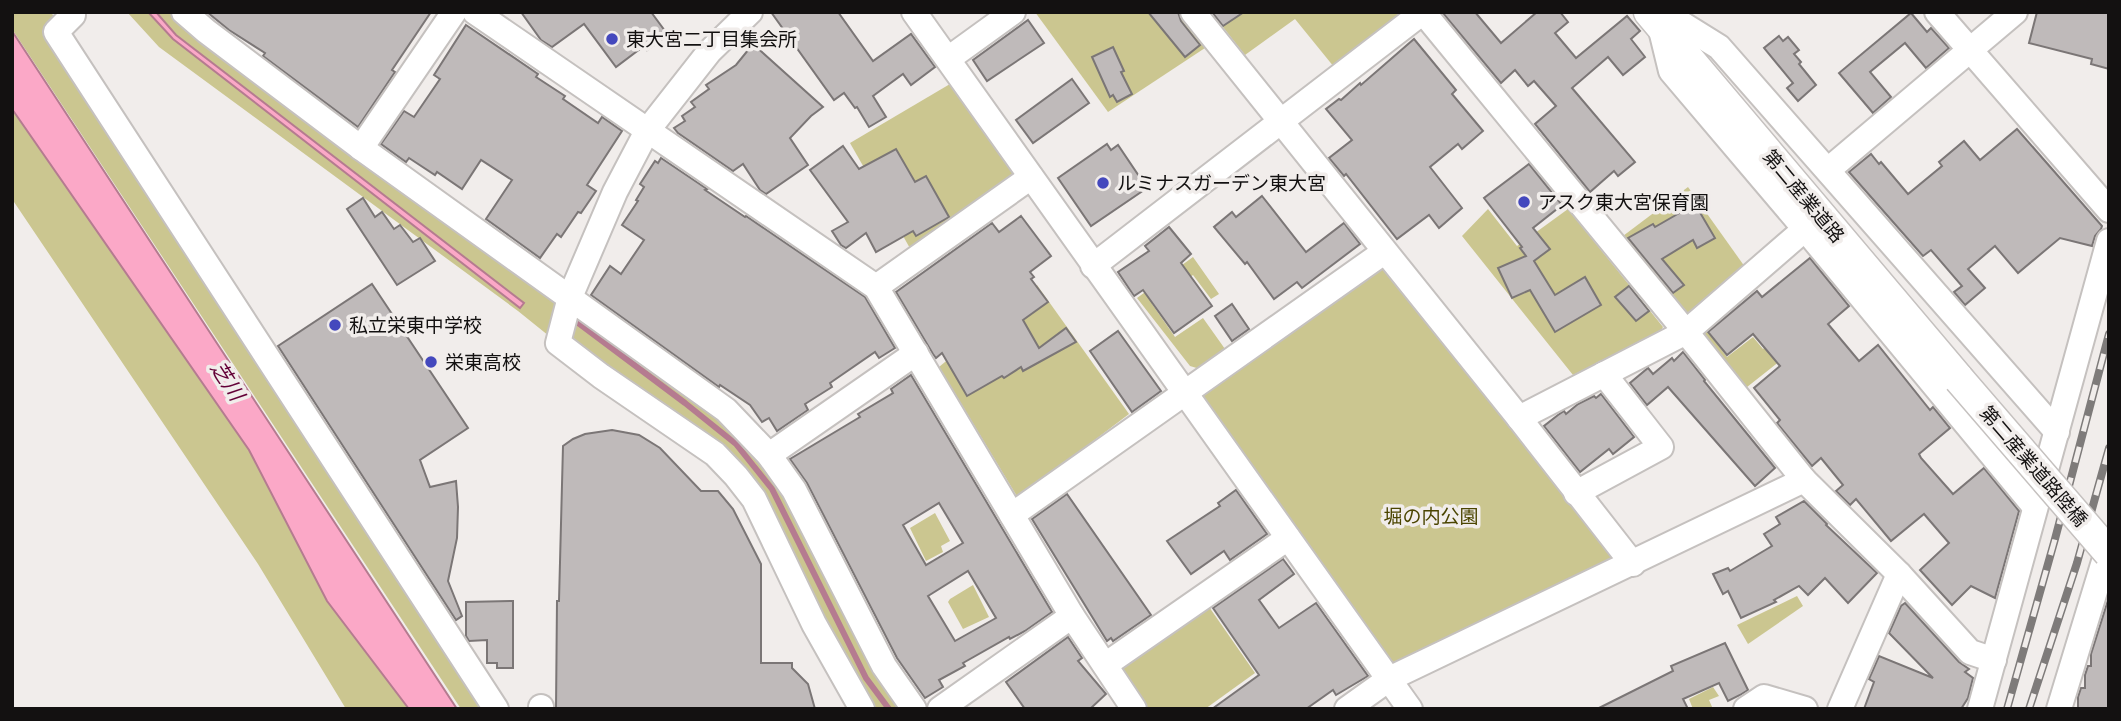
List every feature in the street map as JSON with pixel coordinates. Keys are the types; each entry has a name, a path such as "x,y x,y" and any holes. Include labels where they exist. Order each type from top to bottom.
{"main road":[{"name":"第二産業道路","path":"1663,17 1965,372"},
{"name":"第二産業道路陸橋","path":"1965,372 2109,526"},
{"name":"第二産業道路陸橋","path":"1965,372 2109,553"}],"street":[{"path":"184,12 361,148 726,410 781,470 803,506 884,666 914,709"},
{"path":"361,148 454,12"},
{"path":"475,12 876,287 1072,616 1134,709"},
{"path":"750,12 709,52 647,131 615,192 570,297 558,343 601,376 715,454 736,476 754,499 814,624 862,709"},
{"path":"914,12 1410,709"},
{"path":"948,59 1013,12"},
{"path":"1193,12 1633,564"},
{"path":"1093,266 1423,12 1804,480 1899,574 1970,652 1994,660"},
{"path":"1937,12 2109,210"},
{"path":"1828,170 2015,12"},
{"path":"73,15 56,32 496,709"},
{"path":"1663,17 1719,47 2057,432"},
{"path":"1663,17 1671,71 2035,507"},
{"path":"876,287 1031,177"},
{"path":"1519,418 1686,332 1805,229"},
{"path":"1980,709 2109,241"},
{"path":"1012,515 1384,252"},
{"path":"769,454 916,353"},
{"path":"1576,493 1661,447 1604,374"},
{"path":"1347,709 1389,679 1804,480"},
{"path":"1105,665 1288,538"},
{"path":"2059,709 2103,592 2109,545"},
{"path":"1840,709 1899,574"},
{"path":"940,709 1072,616"},
{"path":"1746,709 1764,697 1805,709"}],"green space":[{"path":"12,12 51,12 489,709 461,709 12,29"},
{"path":"127,12 184,12 558,297 549,336 159,47"},
{"path":"1035,12 1181,12 1208,46 1108,112"},
{"path":"1211,12 1399,12 1334,67 1295,19 1245,55"},
{"path":"950,84 1014,168 1012,179 911,250 850,143"},
{"path":"12,109 249,450 327,601 409,709 346,709 258,564 12,199"},
{"path":"1688,187 1745,267 1691,316 1680,314 1619,239"},
{"path":"1488,209 1517,246 1568,209 1663,327 1659,334 1573,375 1462,236"},
{"name":"堀の内公園","path":"1384,252 1633,564 1389,679 1184,393"},
{"path":"1193,257 1219,294 1211,299 1193,275 1152,304 1175,337 1203,318 1225,349 1200,369 1190,366 1137,298"},
{"path":"1037,285 1129,414 1018,498 939,367"},
{"path":"570,297 769,455 914,709 862,709 754,499 558,343"},
{"path":"1797,320 1823,327 1742,391 1696,333 1704,327 1727,357 1753,337 1763,349"},
{"path":"935,513 950,541 941,546 943,552 926,561 910,528"},
{"path":"973,585 989,617 963,629 948,602"},
{"path":"1797,596 1803,606 1748,644 1737,625"},
{"path":"1207,604 1255,673 1205,709 1149,709 1133,692 1118,668"},
{"path":"1713,687 1719,696 1709,700 1713,709 1693,709 1689,699"}],"water":[{"path":"148,12 156,12 176,35 524,303 520,308 173,39"},
{"name":"芝川","path":"12,31 457,709 409,709 327,601 249,450 12,109"}],"building":[{"path":"207,12 431,12 358,127 263,56 265,53"},
{"path":"521,12 651,12 668,35 647,50 644,46 616,67 584,24 552,47 541,40"},
{"path":"771,12 838,12 873,61 911,34 935,67 911,85 903,74 873,96 886,117 869,127 857,107 855,108 844,93 834,100"},
{"path":"1148,12 1178,12 1181,21 1200,45 1185,57"},
{"path":"1212,12 1244,12 1223,26"},
{"path":"1442,12 1475,12 1501,43 1537,12 1560,12 1568,22 1555,33 1576,58 1627,16 1640,31 1631,39 1645,57 1623,75 1608,57 1572,88 1635,162 1618,176 1614,171 1590,192 1535,124 1556,106 1534,81 1528,86 1515,70 1501,83"},
{"path":"2037,12 2109,12 2109,69 2091,64 2092,59 2029,43"},
{"path":"1911,13 1927,32 1931,28 1949,48 1926,68 1905,43 1870,72 1891,97 1873,113 1839,73"},
{"path":"1028,20 1044,43 987,81 973,60"},
{"path":"466,25 538,74 536,77 598,123 602,117 622,131 587,185 596,191 561,237 557,234 540,258 486,219 512,180 481,160 462,189 409,158 406,162 381,144 404,111 414,117 440,79 434,75"},
{"path":"1779,36 1783,41 1788,37 1799,50 1794,54 1816,85 1798,101 1787,88 1793,83 1764,48"},
{"path":"1414,39 1456,90 1452,94 1483,131 1462,149 1458,144 1430,167 1462,208 1439,228 1429,215 1397,239 1346,174 1344,176 1329,158 1352,140 1326,109 1360,83 1361,85"},
{"path":"753,44 823,107 790,138 808,165 766,194 760,190 743,164 733,171 674,128 685,121 682,116 695,107 691,102 709,89 706,85 736,65"},
{"path":"1113,47 1132,94 1117,102 1113,95 1110,97 1092,57"},
{"path":"1072,79 1089,103 1033,143 1016,120"},
{"path":"2017,129 2102,226 2092,246 2060,238 2018,273 1995,246 1968,269 1985,288 1965,305 1954,292 1962,286 1931,250 1923,256 1849,172 1871,154 1908,194 1942,166 1939,162 1964,141 1980,160"},
{"name":"ルミナスガーデン東大宮","path":"1107,144 1111,150 1118,145 1147,188 1091,226 1058,178"},
{"path":"843,146 859,169 896,149 915,182 926,176 949,217 916,236 913,231 876,252 866,233 846,248 841,245 832,231 848,222 810,170"},
{"path":"661,158 865,297 895,348 879,358 875,352 830,383 832,387 805,404 808,410 777,431 769,418 762,422 750,405 720,385 719,387 591,295 610,266 621,274 644,240 622,225 638,201 636,200 644,187 640,184 655,161 658,163"},
{"path":"1529,164 1562,205 1533,228 1550,249 1534,261 1555,295 1585,277 1601,305 1555,332 1530,290 1512,298 1498,268 1526,256 1484,198"},
{"path":"1262,196 1306,252 1344,223 1360,244 1302,288 1297,282 1274,299 1247,262 1245,264 1214,227 1232,212 1236,217"},
{"path":"363,198 375,217 382,212 394,229 400,225 413,242 420,238 435,261 397,285 347,209"},
{"path":"1695,204 1715,238 1697,248 1693,240 1662,259 1684,285 1673,293 1628,238 1653,224 1655,227"},
{"path":"1021,216 1051,256 1030,272 1034,277 1031,279 1048,302 1023,320 1039,348 1066,328 1076,342 1023,371 1021,367 967,396 942,353 936,358 933,354 896,292 992,223 999,232"},
{"path":"1169,227 1191,254 1181,263 1212,306 1174,333 1143,290 1134,296 1118,272 1149,251 1145,246"},
{"path":"1810,258 1849,306 1828,324 1859,361 1878,345 1930,410 1933,407 1950,428 1919,454 1921,458 1953,494 1984,468 2019,511 1995,598 1971,586 1952,605 1920,570 1949,543 1924,514 1891,541 1856,499 1850,505 1836,491 1843,485 1821,458 1812,466 1777,423 1780,420 1754,388 1780,366 1753,334 1727,355 1708,332 1757,291 1762,297"},
{"path":"372,284 468,428 420,460 430,487 456,481 457,538 448,581 462,616 456,620 278,346"},
{"path":"1629,286 1649,311 1636,321 1615,297"},
{"path":"1232,304 1249,329 1232,341 1215,316"},
{"path":"1118,331 1161,391 1132,412 1090,351"},
{"path":"1683,352 1775,468 1755,486 1668,387 1647,405 1630,383 1648,368 1653,374"},
{"path":"911,375 1052,612 1025,631 963,663 965,666 939,680 943,687 925,698 897,658 807,483 790,459 860,417 858,414 893,393 891,389","holes":["939,503 963,543 926,565 903,525","968,571 996,618 955,641 928,596"]},
{"path":"1601,394 1634,437 1613,454 1609,449 1580,472 1544,426 1564,411 1566,414 1578,404"},
{"path":"612,430 639,435 660,448 701,491 718,491 733,509 761,564 761,663 792,663 792,668 808,684 815,709 556,709 563,446 585,434"},
{"path":"1236,490 1267,534 1230,560 1224,551 1191,574 1167,541 1220,506 1218,503"},
{"path":"1067,494 1151,615 1113,641 1111,638 1107,641 1032,519"},
{"path":"1804,501 1877,573 1848,603 1825,578 1808,595 1799,586 1774,600 1776,602 1741,618 1728,591 1723,594 1713,574 1728,568 1730,571 1772,546 1764,534 1780,524 1776,517"},
{"path":"1283,559 1294,574 1259,600 1279,628 1316,603 1368,676 1336,695 1333,690 1306,709 1212,709 1259,675 1213,608"},
{"path":"2109,597 2108,709 2078,709 2078,697 2081,688 2085,688 2085,675 2088,666 2091,666 2091,654"},
{"path":"513,601 513,668 497,668 497,663 487,663 487,640 469,641 466,636 466,602"},
{"path":"1905,603 1959,662 1969,669 1965,672 1973,678 1968,698 1961,709 1864,709 1874,682 1869,679 1879,656 1933,678 1889,633 1901,606"},
{"path":"1068,637 1082,658 1078,661 1106,694 1090,709 1025,709 1006,682"},
{"path":"1725,643 1748,690 1740,695 1728,701 1719,683 1683,699 1688,709 1597,709 1673,671 1671,666"}],"waterway":[{"path":"577,322 736,444 772,489 866,678 889,709"}],"railway":[{"path":"2007,709 2109,334"},
{"path":"2029,709 2077,563 2109,448"}],"place":[{"name":"東大宮二丁目集会所","path":"612,39"},
{"name":"ルミナスガーデン東大宮","path":"1103,183"},
{"name":"アスク東大宮保育園","path":"1524,202"},
{"name":"私立栄東中学校","path":"335,325"},
{"name":"栄東高校","path":"431,362"}]}
